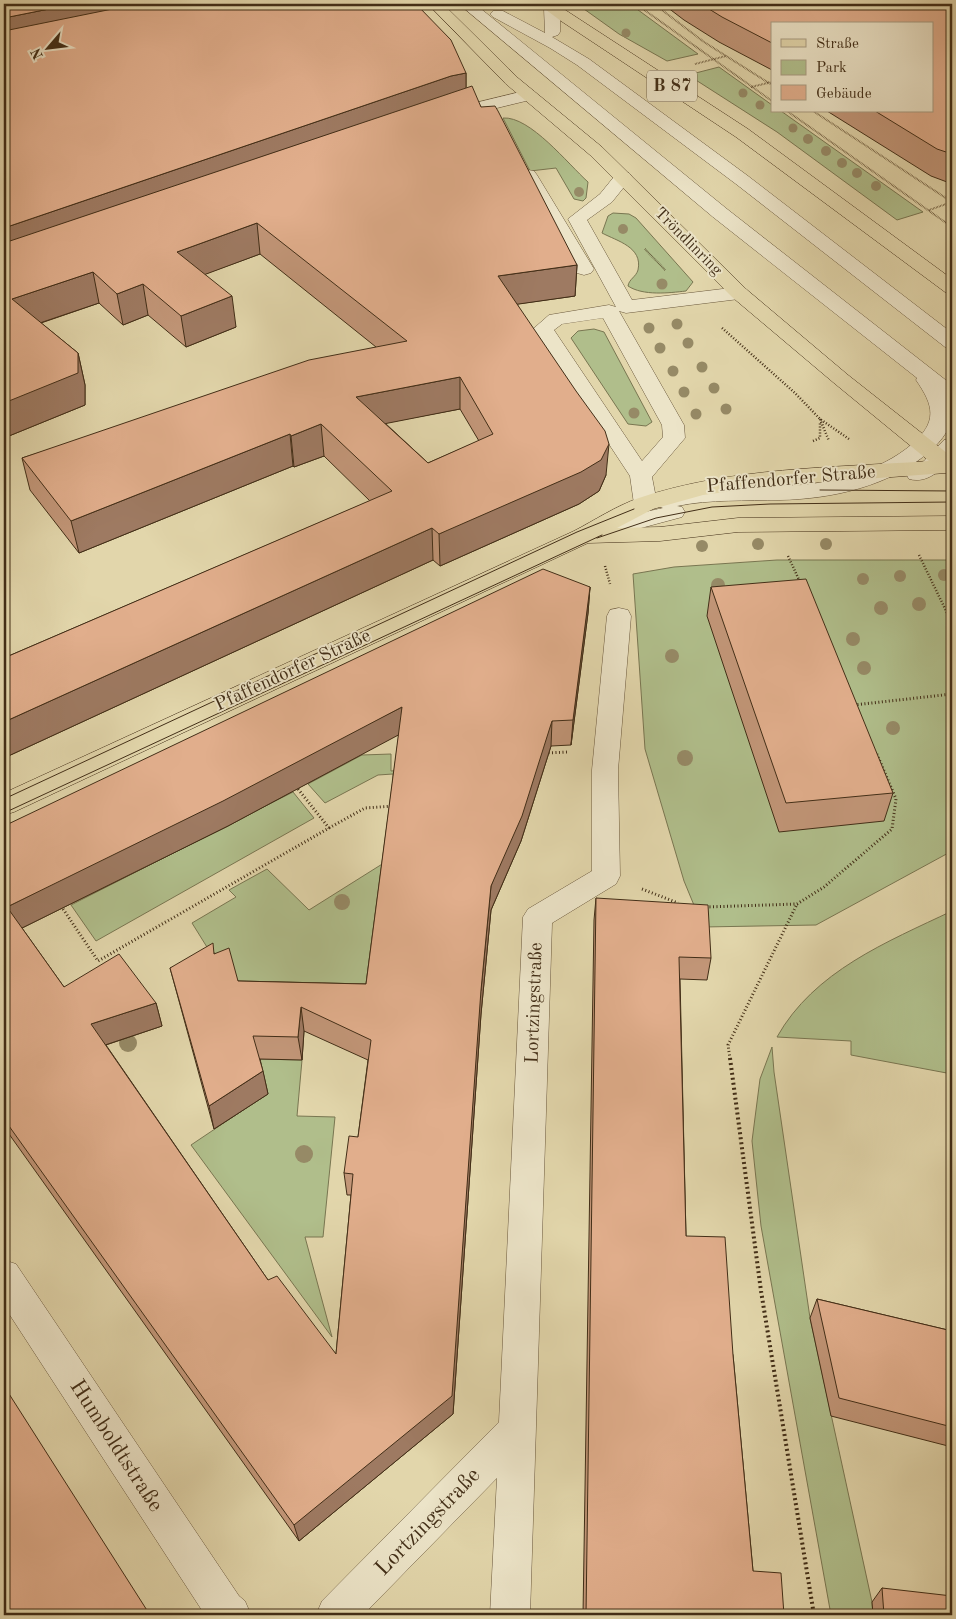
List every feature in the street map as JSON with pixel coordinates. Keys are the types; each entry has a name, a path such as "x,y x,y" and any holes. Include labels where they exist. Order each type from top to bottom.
{"main road":[{"name":"Tröndlinring","path":"435,4 528,95 596,151 739,292 840,379 943,460"},
{"name":"B 87","path":"549,6 761,146 952,288"},
{"name":"Pfaffendorfer Straße","path":"4,806 592,536 640,506 702,488 770,479 885,471 943,460"},
{"name":"Pfaffendorfer Straße","path":"592,536 660,534 738,525 952,523"}],"street":[{"path":"466,4 720,213 952,395"},
{"path":"489,6 552,32 609,67 952,326"},
{"path":"489,6 583,62 742,180 952,343"},
{"path":"489,6 721,196 952,377"},
{"path":"549,6 552,32"},
{"path":"431,120 458,111 528,95"},
{"path":"489,104 501,119"},
{"path":"522,162 618,309"},
{"path":"622,177 606,198 577,220 673,425 674,438 641,476"},
{"path":"640,506 641,476 543,329 556,319 739,292"},
{"path":"592,536 649,518 722,504 831,502 894,484 943,460 937,431 941,420 942,408 931,385 882,341"},
{"path":"922,354 952,384"},
{"path":"606,876 605,770 619,616"},
{"name":"Lortzingstraße","path":"510,1615 538,917 606,876"},
{"name":"Humboldtstraße","path":"4,1276 220,1602 231,1615"},
{"name":"Lortzingstraße","path":"336,1615 519,1428"}],"path":[{"path":"636,4 771,100"},
{"path":"654,4 726,56 771,84"},
{"path":"718,58 726,56"},
{"path":"751,87 771,82"},
{"path":"788,112 952,227"},
{"path":"815,112 952,202"},
{"path":"929,210 952,202"},
{"path":"693,298 820,419"},
{"path":"592,536 603,559 619,616"},
{"path":"785,550 802,586"},
{"path":"916,550 952,622"},
{"path":"848,706 952,694"},
{"path":"852,696 859,713"},
{"path":"698,907 797,904 824,887 892,829 896,799 874,747"},
{"path":"540,753 549,752"},
{"path":"298,789 328,828"},
{"path":"63,909 98,961 366,808 400,806"},
{"path":"606,876 679,904"},
{"path":"797,904 728,1045 761,1290 814,1615"}],"green space":[{"path":"577,4 630,4 698,54 667,61 619,34"},
{"path":"719,67 771,104 771,112 782,112 923,212 897,220 777,132 688,75"},
{"path":"503,118 514,119 548,142 588,182 586,198 583,201 574,199 556,168 530,171"},
{"path":"613,213 629,214 636,218 693,282 686,291 648,293 628,286 638,270 639,262 633,250 628,246 602,233 608,216"},
{"path":"594,329 604,332 652,422 646,426 628,424 571,338 578,331"},
{"path":"777,560 952,560 952,851 816,925 703,927 684,881 645,749 633,574 674,567"},
{"path":"391,754 391,771 413,769 394,803 393,774 378,775 325,803 308,784 362,755"},
{"path":"293,792 314,818 96,941 71,905"},
{"path":"387,861 368,1008 243,1005 192,923 236,897 229,890 267,869 309,910"},
{"path":"952,911 952,1074 851,1055 851,1041 777,1037 792,1014 831,976 902,934"},
{"path":"772,1047 810,1318 872,1602 873,1615 831,1615 761,1226 752,1141 760,1079"},
{"path":"258,1059 302,1060 297,1116 335,1117 323,1237 305,1237 332,1337 191,1145 267,1094"}],"building":[{"path":"4,4 74,4 4,18"},
{"path":"137,4 416,4 451,40 466,73 451,76 4,228 4,31"},
{"path":"701,4 952,4 952,154 937,149 877,112 934,112 934,22 771,22 771,42"},
{"path":"472,86 481,107 495,106 498,111 577,265 498,276 605,431 609,444 601,460 581,472 439,534 432,528 4,722 4,658 392,491 321,424 291,436 290,434 71,521 22,458 309,360 407,341 257,223 177,252 232,296 181,316 143,284 117,294 93,272 12,299 78,353 78,373 4,403 4,243","holes":["460,377 493,434 428,463 356,397"]},
{"path":"543,569 590,587 573,720 552,721 522,816 491,886 481,990 452,1396 294,1525 4,1119 4,826","holes":["402,707 366,984 238,981 229,948 214,954 213,943 170,968 209,1106 263,1071 253,1036 298,1037 301,1007 371,1040 358,1137 349,1136 344,1173 353,1174 336,1354 277,1276 268,1280 91,1024 156,1003 119,954 64,987 7,907 223,801"]},
{"path":"806,579 893,793 786,803 711,587"},
{"path":"596,898 708,905 711,958 679,957 686,1236 725,1237 733,1355 753,1571 781,1573 784,1615 586,1615"},
{"path":"817,1299 952,1331 952,1427 839,1398"},
{"path":"4,1386 150,1615 4,1615"},
{"path":"882,1588 952,1596 952,1615 884,1615"}],"tram line":[{"path":"820,490 952,491"},
{"path":"597,538 656,518 712,507 770,504 952,502"},
{"path":"4,799 577,532 634,509"},
{"path":"4,813 602,535"}]}
